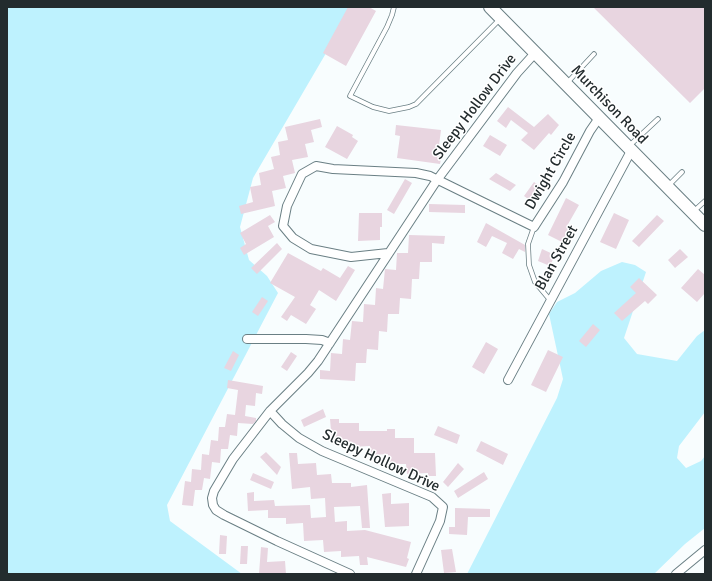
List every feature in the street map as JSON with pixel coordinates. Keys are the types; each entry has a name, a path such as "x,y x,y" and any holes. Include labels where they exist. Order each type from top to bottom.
{"main road":[{"name":"Murchison Road","path":"490,7 705,225"}],"street":[{"name":"Sleepy Hollow Drive","path":"350,574 224,515 216,510 213,505 212,498 214,491 245,442 270,411 308,373 330,343 437,180 517,73 536,52"},
{"name":"Dwight Circle","path":"437,180 534,227 563,182 590,131 599,118"},
{"name":"Blan Street","path":"508,380 629,149"},
{"name":"Sleepy Hollow Drive","path":"388,253 351,258 311,249 293,238 283,226 287,206 302,174 316,166 333,169 416,173 430,176 437,180"},
{"path":"248,340 306,338 322,340 330,343"},
{"name":"Sleepy Hollow Drive","path":"270,411 299,438 322,451 432,497 443,507 440,521 416,574"},
{"path":"676,574 705,550"}],"lane":[{"path":"394,7 387,27 350,96 373,107 389,111 416,104 502,18"},
{"path":"567,84 594,54"},
{"path":"629,149 658,119"},
{"path":"667,187 682,172"},
{"path":"693,212 705,201"},
{"path":"534,227 528,244 529,265 535,282 550,300"}],"shaded area":[{"path":"7,7 353,7 253,178 240,227 249,260 267,276 278,293 167,505 170,521 242,574 7,574"},
{"path":"622,262 635,265 646,272 624,338 637,354 677,361 697,336 705,330 705,412 679,446 677,458 686,468 701,461 705,456 705,528 685,544 654,574 467,574 557,398 563,379 549,314 557,302 575,293 601,271"}],"building":[{"path":"348,7 369,7 376,11 346,66 323,53"},
{"path":"593,7 705,7 705,88 690,103"},
{"path":"508,107 534,127 548,114 559,125 551,135 549,133 534,150 521,140 528,133 511,120 506,128 497,121"},
{"path":"320,119 322,127 311,130 314,142 305,144 308,157 292,160 295,173 283,176 286,188 272,191 275,206 241,214 239,206 253,202 250,187 261,185 259,173 274,169 271,157 280,155 278,142 288,140 285,127"},
{"path":"396,125 441,130 438,153 442,154 440,164 397,158 400,136 395,135"},
{"path":"337,126 353,135 352,137 358,141 347,159 325,147"},
{"path":"490,135 507,145 500,156 483,146"},
{"path":"496,173 516,185 510,191 489,179"},
{"path":"405,179 412,183 394,214 387,210"},
{"path":"534,182 543,188 532,202 524,196"},
{"path":"566,198 579,205 567,226 570,228 562,242 548,235"},
{"path":"429,204 465,205 465,213 429,212"},
{"path":"359,213 382,213 380,240 358,241"},
{"path":"614,213 629,220 616,249 600,242"},
{"path":"270,215 275,222 268,226 274,237 244,255 240,248 246,244 240,233"},
{"path":"657,215 664,221 639,247 632,241"},
{"path":"486,223 525,245 525,252 519,249 513,259 502,253 507,243 492,236 486,247 477,242"},
{"path":"409,235 445,236 444,244 432,243 432,262 420,262 419,279 412,279 411,299 400,298 399,314 388,314 387,332 379,331 378,350 367,349 366,363 356,363 355,381 320,379 320,370 330,371 331,353 342,354 343,339 350,340 352,321 363,322 364,304 375,305 376,288 383,289 385,269 396,270 397,253 408,253"},
{"path":"277,243 282,249 257,274 251,268"},
{"path":"542,249 555,255 550,266 538,261"},
{"path":"680,249 688,257 675,268 668,260"},
{"path":"288,253 321,271 323,268 340,278 348,266 355,270 336,301 319,290 310,305 316,309 306,324 291,315 287,321 281,317 295,297 270,283"},
{"path":"698,269 705,275 705,293 697,302 681,288"},
{"path":"639,278 657,295 648,304 645,301 622,321 614,313 636,293 630,287"},
{"path":"262,297 268,301 258,316 252,312"},
{"path":"593,324 600,330 586,347 579,341"},
{"path":"486,342 498,349 484,374 472,367"},
{"path":"548,350 563,357 546,392 531,385"},
{"path":"233,351 239,355 231,371 224,368"},
{"path":"291,352 297,356 287,371 281,367"},
{"path":"228,380 263,386 262,394 256,393 255,406 246,405 245,416 256,418 256,421 253,424 238,423 237,436 230,435 228,449 221,449 220,463 212,462 210,479 204,478 202,490 195,490 193,506 182,505 185,481 191,482 192,469 201,470 202,454 209,455 211,440 218,441 219,427 225,427 227,414 235,415 238,390 227,388"},
{"path":"323,409 326,417 304,427 301,420"},
{"path":"330,419 339,419 339,423 359,423 359,431 387,431 387,429 395,429 395,438 414,438 414,453 435,453 436,476 428,476 428,473 407,474 406,464 388,464 388,454 371,455 370,446 353,447 352,442 332,442"},
{"path":"438,426 460,435 457,444 434,435"},
{"path":"481,441 508,454 503,465 476,451"},
{"path":"266,452 281,467 277,475 260,457"},
{"path":"289,453 297,453 298,464 316,463 317,475 331,474 332,483 351,483 351,487 367,485 370,528 362,528 360,506 334,507 335,522 347,521 347,531 365,530 411,542 407,558 409,559 406,567 367,557 368,565 360,565 359,556 341,557 341,551 324,552 323,540 304,541 303,523 286,524 286,518 268,518 268,510 248,511 247,493 254,492 254,501 274,500 275,506 310,505 311,518 326,517 325,498 311,499 310,487 292,489"},
{"path":"458,463 464,469 448,487 443,482"},
{"path":"484,472 488,479 458,498 454,491"},
{"path":"253,473 274,482 271,489 250,480"},
{"path":"391,493 391,504 409,503 409,526 385,527 382,494"},
{"path":"455,508 490,509 490,517 468,517 467,535 449,534 449,527 455,527"},
{"path":"220,535 227,536 226,554 219,554"},
{"path":"241,546 248,546 247,564 240,564"},
{"path":"261,547 268,548 267,562 285,561 286,574 259,574"},
{"path":"452,549 456,572 444,573 441,550"}]}
